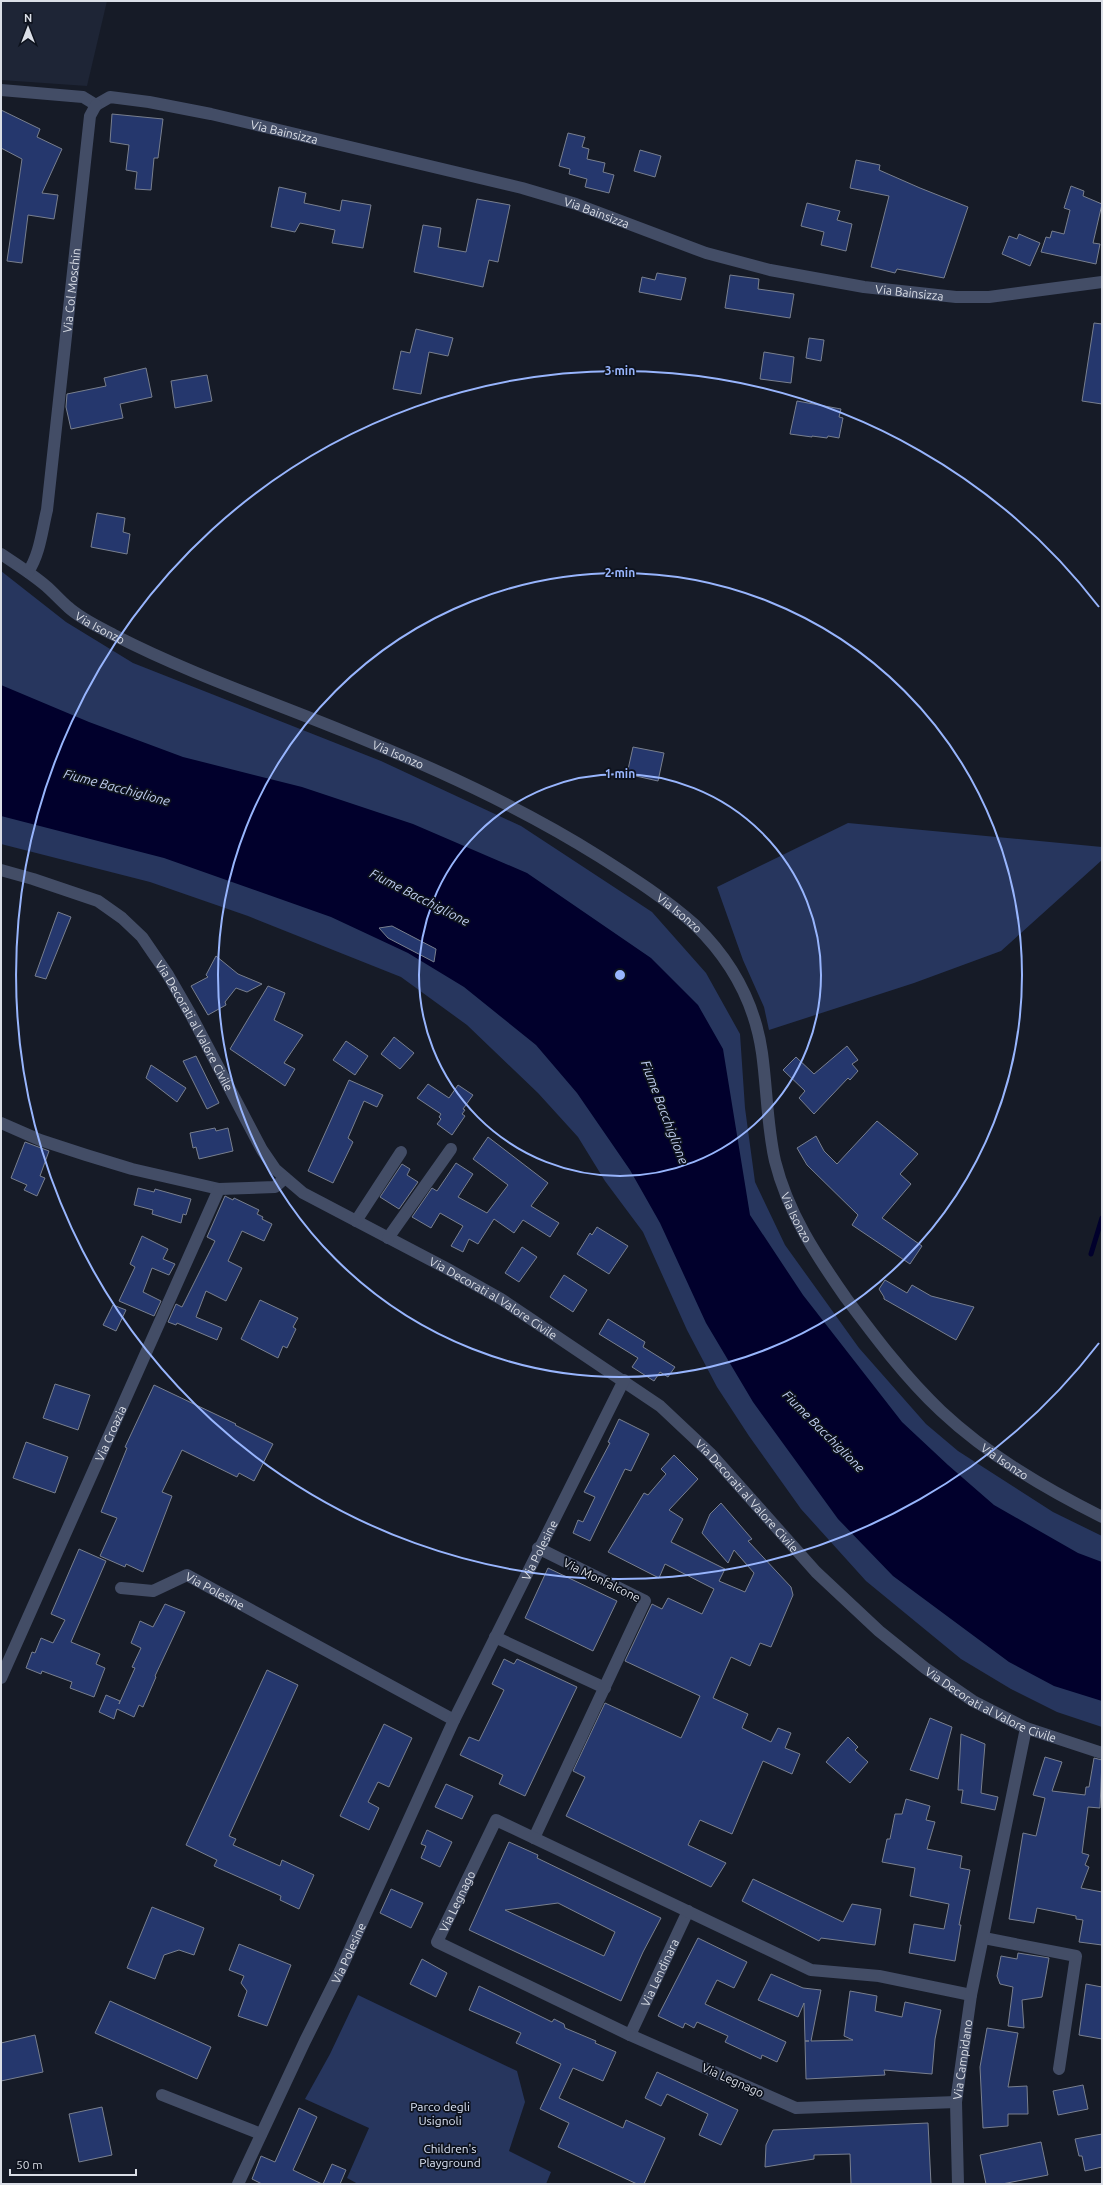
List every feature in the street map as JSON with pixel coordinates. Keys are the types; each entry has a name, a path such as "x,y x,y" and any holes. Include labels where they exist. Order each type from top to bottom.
{"street":[{"path":"1,90 83,97 96,105"},
{"name":"Via Bainsizza","path":"96,105 110,97 149,102 211,114 423,164 522,188 576,204 706,253 770,270 864,287 930,295 976,298 1102,282"},
{"name":"Via Col Moschin","path":"28,572 39,544 46,510 90,116 96,105"},
{"name":"Via Isonzo","path":"1,554 28,572 69,608 116,636 196,671 445,774 524,812 643,884 694,925 716,948 734,973 747,998 761,1048 774,1157 782,1186 795,1218 810,1246 874,1336 939,1409 980,1444 1028,1477 1062,1497 1102,1517"},
{"name":"Via Decorati al Valore Civile","path":"1,870 40,881 98,901 122,918 142,937 168,975 191,1015 262,1150 285,1178 303,1193 501,1299 624,1380 660,1406 693,1436 816,1572 879,1632 925,1668 973,1701 1026,1728 1102,1753"},
{"path":"1,1123 40,1140 86,1156 132,1169 219,1189 275,1187 285,1178"},
{"path":"388,1238 451,1149"},
{"path":"356,1221 401,1152"},
{"name":"Via Croazia","path":"1,1678 219,1189"},
{"name":"Via Polesine","path":"238,2184 340,1971 454,1720 538,1548 624,1380"},
{"name":"Via Monfalcone","path":"534,1838 645,1601 538,1548"},
{"name":"Via Polesine","path":"121,1588 153,1591 184,1575 191,1575 220,1594 454,1720"},
{"path":"495,1637 605,1688"},
{"name":"Via Campidano","path":"958,2184 956,2102 971,1995 984,1938 1026,1728"},
{"name":"Via Legnago","path":"956,2102 796,2108 630,2034 437,1942 496,1820 811,1970 879,1976 971,1995"},
{"name":"Via Lendinara","path":"630,2034 688,1911"},
{"path":"984,1938 1076,1956 1059,2069"},
{"path":"162,2095 261,2134"}],"shaded area":[{"path":"1,1 107,1 87,86 1,80"}],"green space":[{"path":"1,571 66,622 133,663 381,761 521,826 652,912 706,973 740,1034 745,1108 755,1182 785,1245 859,1348 926,1424 958,1451 1053,1512 1102,1536 1102,1727 1057,1712 1011,1689 961,1659 866,1581 801,1509 749,1436 717,1387 687,1330 643,1232 605,1181 578,1137 538,1093 467,1025 401,977 248,916 150,882 1,844"},
{"path":"848,823 1102,847 1102,860 1001,951 914,983 769,1030 764,1007 743,960 717,887"},
{"name":"Parco degli Usignoli","path":"358,1995 517,2071 525,2102 509,2151 551,2172 546,2184 358,2184 347,2178 369,2128 305,2099 330,2054"}],"water":[{"name":"Fiume Bacchiglione","path":"1,685 89,722 183,757 302,787 413,824 527,873 651,958 698,1005 723,1049 750,1215 803,1295 902,1422 948,1465 994,1505 1078,1553 1102,1562 1102,1701 1054,1686 1009,1662 893,1576 838,1519 753,1402 706,1323 660,1223 630,1170 577,1093 536,1045 464,987 408,953 331,917 164,858 1,816"}],"building":[{"path":"1,110 40,129 37,137 62,149 42,193 58,195 54,219 28,215 22,263 7,261 22,159 1,148"},
{"path":"112,114 163,119 158,158 154,158 151,190 135,189 137,172 126,170 129,145 110,142"},
{"path":"568,133 585,137 582,147 589,149 587,159 605,163 603,172 614,175 609,193 585,187 587,179 569,174 570,169 559,166"},
{"path":"640,150 661,156 655,177 634,171"},
{"path":"856,160 880,165 879,170 968,207 944,278 897,269 895,273 871,267 889,196 850,188"},
{"path":"1071,186 1084,191 1083,196 1102,204 1093,243 1100,244 1096,264 1041,252 1046,237 1050,238 1052,231 1064,234 1070,210 1064,208"},
{"path":"279,187 306,193 304,203 340,211 342,200 371,205 363,248 332,243 335,230 300,223 295,232 271,227"},
{"path":"477,199 510,205 498,262 489,260 483,287 414,272 423,225 441,228 438,247 466,252"},
{"path":"807,203 840,211 837,220 852,224 846,251 821,245 824,232 801,226"},
{"path":"1019,234 1040,243 1030,266 1002,254 1009,236 1017,239"},
{"path":"657,273 686,278 681,300 639,292 642,277 655,280"},
{"path":"730,275 759,279 758,289 794,294 790,318 725,308"},
{"path":"1094,323 1102,324 1102,404 1082,401"},
{"path":"416,329 453,338 448,356 429,352 421,394 393,389 401,351 410,353"},
{"path":"809,338 824,340 821,361 806,358"},
{"path":"764,352 794,357 791,383 760,379"},
{"path":"146,368 152,397 120,404 123,418 71,429 66,407 67,394 106,386 104,378"},
{"path":"207,375 212,401 175,408 171,381"},
{"path":"797,401 841,409 839,417 843,418 839,438 828,436 827,438 812,437 790,434"},
{"path":"97,513 125,518 123,532 130,534 127,554 91,547"},
{"path":"633,747 664,753 658,781 627,774"},
{"path":"58,912 71,917 46,979 35,976"},
{"path":"392,926 436,949 434,962 388,938 379,928"},
{"path":"216,956 238,974 262,984 247,992 236,988 225,1002 226,1005 208,1015 191,986 208,977 206,975"},
{"path":"268,986 285,993 274,1020 303,1035 284,1063 295,1069 285,1086 230,1049"},
{"path":"394,1037 414,1053 400,1069 381,1054"},
{"path":"346,1041 368,1056 355,1075 333,1060"},
{"path":"847,1046 858,1060 852,1064 858,1071 850,1080 848,1078 814,1114 799,1098 805,1091 783,1070 796,1057 814,1074"},
{"path":"196,1056 219,1103 207,1109 183,1061"},
{"path":"151,1065 186,1088 177,1102 146,1078"},
{"path":"349,1080 383,1095 377,1107 364,1101 348,1138 353,1142 333,1183 308,1171"},
{"path":"428,1084 449,1098 458,1085 473,1095 463,1109 465,1110 462,1114 465,1116 452,1135 437,1124 441,1119 439,1117 441,1114 417,1098"},
{"path":"877,1121 918,1154 900,1174 911,1184 882,1218 922,1246 910,1264 852,1225 858,1215 807,1165 797,1148 816,1136 824,1151 837,1164"},
{"path":"215,1128 216,1131 228,1128 233,1151 199,1159 196,1147 193,1148 190,1133"},
{"path":"488,1137 548,1183 531,1206 559,1223 550,1237 523,1220 514,1233 494,1219 478,1244 469,1239 463,1252 451,1246 463,1226 440,1213 431,1228 412,1217 432,1188 437,1191 456,1163 473,1174 458,1197 487,1213 508,1185 473,1159"},
{"path":"25,1142 49,1151 40,1176 45,1178 37,1196 24,1190 27,1185 11,1178"},
{"path":"402,1164 410,1169 407,1175 418,1182 399,1209 380,1197"},
{"path":"138,1188 154,1192 155,1189 191,1199 186,1215 183,1214 181,1223 152,1214 153,1210 134,1205"},
{"path":"225,1196 233,1200 234,1198 259,1210 257,1214 263,1217 262,1219 272,1224 264,1241 242,1231 228,1261 242,1268 226,1301 206,1291 196,1317 222,1328 217,1340 177,1323 176,1325 168,1322 176,1304 182,1307 215,1241 207,1237"},
{"path":"597,1227 628,1246 609,1274 577,1254 590,1233 592,1235"},
{"path":"142,1236 168,1249 163,1259 175,1264 169,1275 152,1268 143,1292 161,1301 154,1316 119,1301 135,1267 130,1264"},
{"path":"522,1247 537,1257 519,1282 505,1273"},
{"path":"564,1275 587,1290 573,1312 550,1297"},
{"path":"885,1280 907,1293 912,1285 931,1296 974,1307 956,1340 884,1299 879,1289"},
{"path":"260,1300 298,1318 293,1327 296,1329 287,1348 283,1346 278,1358 241,1339"},
{"path":"113,1305 126,1310 116,1331 103,1325"},
{"path":"608,1319 645,1342 643,1347 675,1367 668,1377 660,1372 654,1381 632,1367 638,1358 599,1334"},
{"path":"55,1384 90,1395 78,1430 43,1418"},
{"path":"154,1385 236,1424 235,1425 273,1444 254,1481 239,1473 237,1477 182,1450 162,1492 172,1496 143,1572 126,1564 125,1567 100,1556 117,1518 101,1512 127,1448 125,1447"},
{"path":"619,1419 649,1434 631,1471 625,1469 590,1541 573,1533 578,1520 583,1522 595,1497 584,1492 610,1443 608,1442"},
{"path":"26,1442 68,1457 55,1493 13,1478"},
{"path":"674,1455 698,1479 669,1510 683,1519 671,1542 725,1569 719,1581 745,1592 754,1573 734,1550 728,1563 702,1533 710,1514 721,1503 752,1539 748,1541 791,1587 793,1595 771,1647 760,1643 750,1666 731,1657 713,1698 748,1714 742,1728 771,1742 778,1728 791,1733 785,1748 800,1754 792,1774 763,1761 732,1834 700,1820 688,1845 726,1863 711,1887 566,1816 585,1777 573,1771 605,1703 681,1738 700,1696 625,1661 652,1604 662,1609 668,1598 702,1614 714,1589 665,1564 659,1578 608,1552 644,1493 648,1495 666,1474 661,1469"},
{"path":"79,1549 106,1561 71,1642 100,1654 96,1664 105,1668 94,1697 70,1688 72,1682 42,1671 41,1674 26,1668 32,1652 35,1653 41,1638 53,1643 65,1620 51,1614"},
{"path":"548,1568 617,1601 593,1651 525,1618"},
{"path":"165,1604 185,1612 155,1676 156,1677 143,1707 139,1705 134,1717 117,1709 114,1719 99,1712 106,1695 120,1701 119,1704 135,1668 132,1667 141,1648 131,1643 140,1621 153,1627"},
{"path":"504,1659 514,1664 517,1659 577,1687 525,1796 499,1784 503,1775 460,1755 469,1737 479,1741 504,1690 492,1684"},
{"path":"267,1670 298,1685 229,1836 236,1839 233,1845 280,1866 282,1860 314,1875 299,1909 280,1900 281,1896 214,1866 217,1860 186,1845"},
{"path":"930,1718 952,1727 938,1779 910,1770"},
{"path":"384,1724 412,1738 389,1787 378,1782 368,1802 379,1808 369,1830 340,1816"},
{"path":"961,1734 985,1744 981,1793 998,1797 995,1810 961,1803 963,1790 958,1790"},
{"path":"848,1737 858,1747 855,1750 868,1762 850,1783 826,1762"},
{"path":"1045,1757 1062,1762 1052,1791 1085,1795 1086,1787 1089,1787 1094,1758 1102,1760 1100,1808 1088,1807 1082,1853 1089,1855 1085,1865 1089,1867 1081,1888 1102,1892 1102,1945 1079,1942 1083,1920 1076,1919 1076,1916 1037,1908 1034,1923 1009,1919 1023,1833 1036,1836 1045,1798 1033,1795"},
{"path":"446,1784 473,1796 462,1819 435,1807"},
{"path":"906,1799 930,1806 926,1820 935,1822 927,1849 962,1856 960,1868 970,1870 959,1925 961,1925 955,1961 909,1953 914,1924 944,1929 949,1904 910,1896 915,1868 882,1862 887,1839 890,1839 895,1814 902,1814"},
{"path":"427,1830 452,1842 440,1867 421,1858 426,1846 421,1844"},
{"path":"509,1842 538,1855 537,1858 661,1918 643,1952 621,2001 469,1930","holes":["558,1903 615,1932 604,1956 505,1910"]},
{"path":"753,1879 843,1922 852,1904 881,1909 875,1945 821,1938 819,1941 742,1901"},
{"path":"391,1889 423,1903 411,1928 380,1913"},
{"path":"152,1907 204,1928 194,1955 179,1950 164,1955 155,1979 127,1968"},
{"path":"698,1938 747,1962 734,1988 717,1980 705,2004 786,2042 777,2062 762,2055 761,2059 725,2042 728,2036 697,2022 694,2028 685,2023 683,2028 658,2016"},
{"path":"239,1944 291,1965 267,2026 238,2016 247,1991 241,1983 244,1976 229,1970"},
{"path":"1018,1953 1049,1958 1042,1997 1022,2000 1024,2028 1008,2026 1013,1987 1000,1984 997,1976 1001,1956 1017,1959"},
{"path":"422,1959 447,1973 436,1997 410,1984"},
{"path":"771,1974 803,1988 821,1990 811,2041 853,2040 844,2036 850,1991 877,1996 875,2011 902,2017 905,2002 941,2010 935,2039 932,2074 884,2070 885,2075 806,2079 804,2003 798,2017 758,2000"},
{"path":"1086,1984 1102,1987 1102,2039 1079,2035"},
{"path":"479,1986 552,2022 554,2019 564,2024 565,2028 596,2041 595,2043 616,2052 603,2081 573,2068 559,2098 623,2128 626,2120 665,2138 644,2184 637,2184 558,2147 569,2123 540,2109 561,2064 516,2043 521,2033 469,2010"},
{"path":"110,2001 211,2047 197,2079 95,2033"},
{"path":"987,2028 1018,2033 1008,2087 1027,2086 1028,2114 1008,2114 1008,2126 983,2128 980,2067"},
{"path":"35,2035 43,2072 1,2081 1,2043"},
{"path":"657,2072 738,2110 721,2145 699,2135 708,2114 667,2094 661,2106 645,2098"},
{"path":"1083,2085 1088,2109 1058,2115 1053,2091"},
{"path":"102,2107 112,2155 79,2162 69,2114"},
{"path":"299,2108 317,2117 293,2170 322,2184 262,2184 252,2179 261,2156 275,2162"},
{"path":"928,2123 931,2184 851,2184 850,2154 814,2155 814,2159 765,2167 766,2145 773,2130"},
{"path":"1102,2134 1102,2167 1085,2171 1082,2156 1079,2156 1075,2139"},
{"path":"1041,2142 1048,2175 1002,2184 986,2184 980,2155"},
{"path":"332,2164 346,2170 340,2184 323,2184"}],"waterway":[{"path":"1091,1254 1102,1218"}],"park label":[{"name":"Children's Playground","path":"450,2155"}]}
